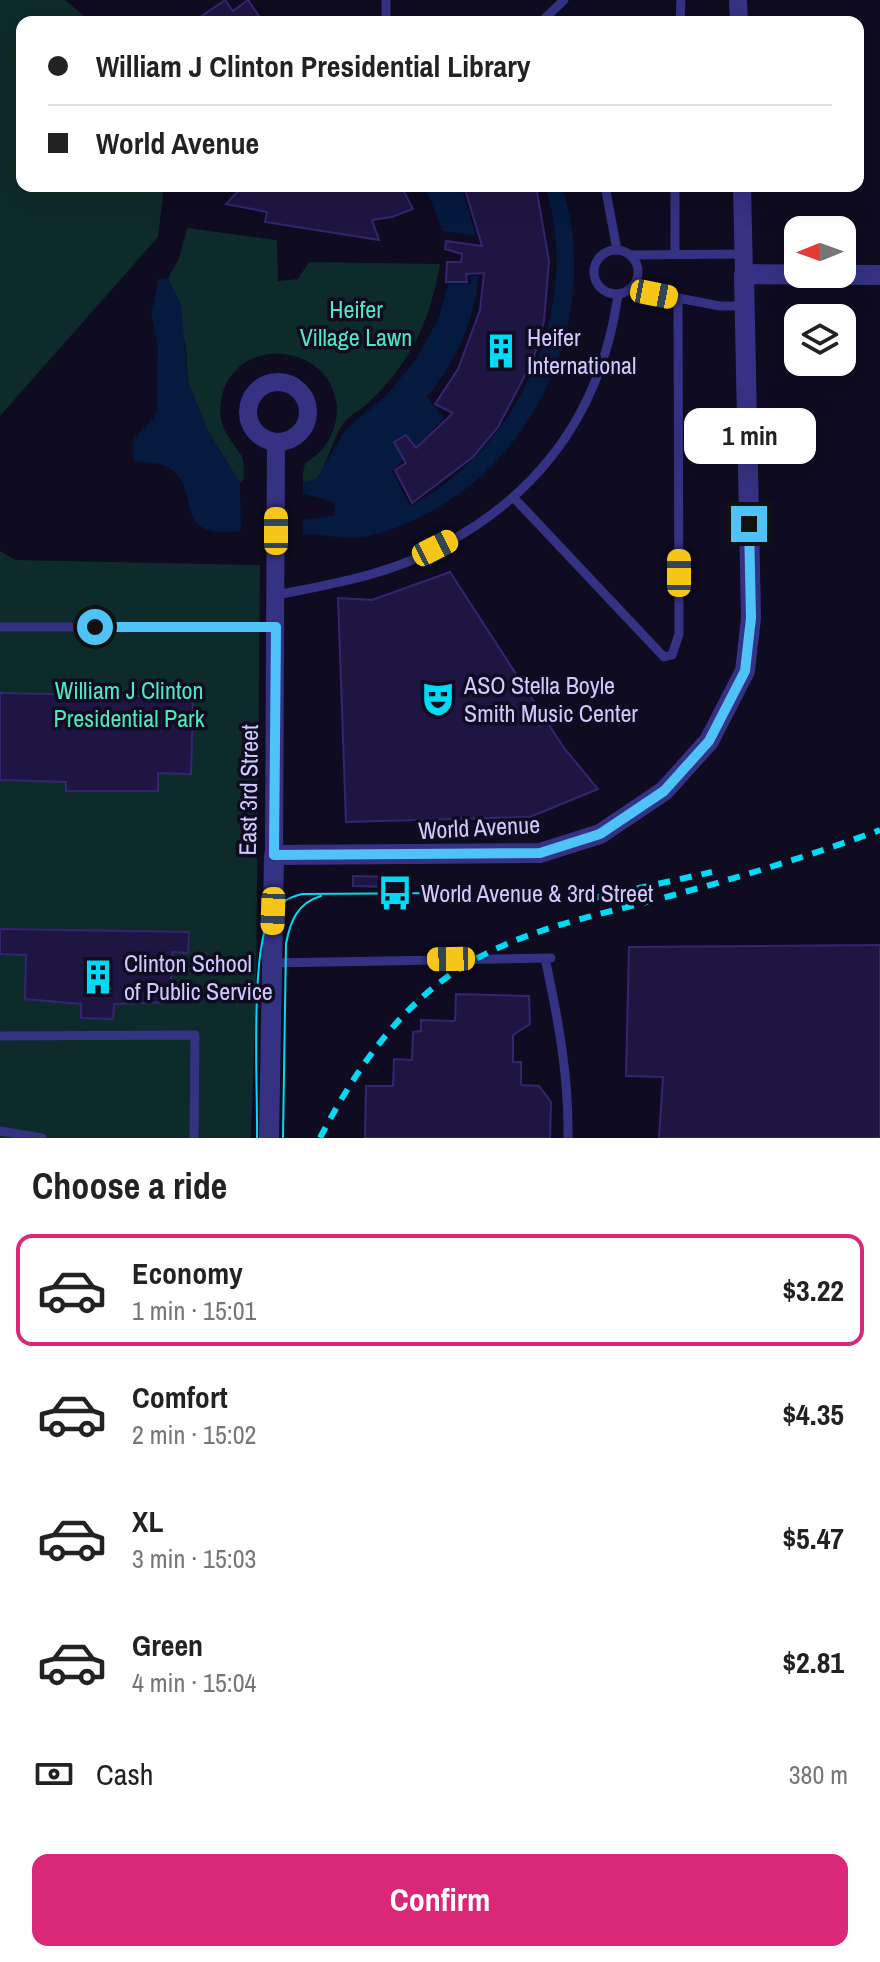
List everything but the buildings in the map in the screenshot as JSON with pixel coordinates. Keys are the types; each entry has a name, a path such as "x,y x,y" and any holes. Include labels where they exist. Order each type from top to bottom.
{"street":[{"name":"World Avenue","path":"274,855 540,853 600,834 664,791 709,741 745,671 751,618 742,192"},
{"path":"744,264 880,275"},
{"name":"East 3rd Street","path":"269,1138 277,595 276,442"}],"lane":[{"path":"547,16 564,0"},
{"path":"606,192 617,250"},
{"path":"675,192 675,254"},
{"path":"744,264 675,254 631,255 617,250 600,256 594,273 605,292 618,295 631,289 720,306 745,306"},
{"path":"631,255 638,276 631,289"},
{"path":"277,595 410,561 467,532 515,499 556,452 587,398 612,339 618,295"},
{"path":"515,499 664,657 672,655 679,634 678,298"},
{"path":"0,627 276,627"},
{"path":"271,963 548,958 569,1099 568,1138"},
{"path":"0,1036 195,1035 194,1138"},
{"path":"0,1131 42,1138"}],"green space":[{"path":"0,0 65,0 85,16 16,16 16,192 163,192 158,237 0,416"},
{"name":"Heifer Village Lawn","path":"187,228 277,240 278,281 298,279 309,262 440,264 431,304 407,357 382,389 342,425 316,480 303,482 304,466 328,441 334,429 337,408 331,386 319,369 301,358 282,354 261,356 243,364 229,379 220,410 225,431 242,458 244,479 240,483 208,431 188,383 186,347 168,278 179,259"},
{"name":"William J Clinton Presidential Park","path":"0,551 15,560 260,565 256,996 251,1138 0,1138"}],"water":[{"path":"427,192 463,192 476,236 443,231"},
{"path":"546,192 563,192 572,232 574,279 568,326 554,371 533,413 505,452 471,484 432,511 393,529 346,538 303,534 303,520 335,515 334,502 303,494 303,482 316,479 346,429 386,395 415,361 438,320 448,284 470,284 471,276 479,276 468,325 455,355 427,397 444,418 392,471 410,506 449,481 483,448 511,411 533,369 548,325 556,278 555,232"},
{"path":"168,278 181,305 188,383 208,431 240,483 241,531 217,532 203,528 194,520 184,485 177,474 165,466 133,460 133,440 152,421 157,409 158,348 151,313 159,279"}],"tram line":[{"path":"257,1138 257,986 265,930 275,909 285,900 302,894 450,893"},
{"path":"283,1138 286,944 300,908 321,896"}],"railway":[{"path":"320,1138 346,1092 393,1026 432,989 478,958 504,945 558,926 750,873 880,830"},
{"path":"594,898 712,872"}],"place":[{"name":"Heifer International","path":"501,351"},
{"name":"ASO Stella Boyle Smith Music Center","path":"438,699"},
{"name":"World Avenue & 3rd Street","path":"395,893"},
{"name":"Clinton School of Public Service","path":"98,977"}],"route":[{"path":"95,627 276,627 274,855 426,857 540,853 600,834 664,791 709,741 745,671 751,618 749,524"}]}
